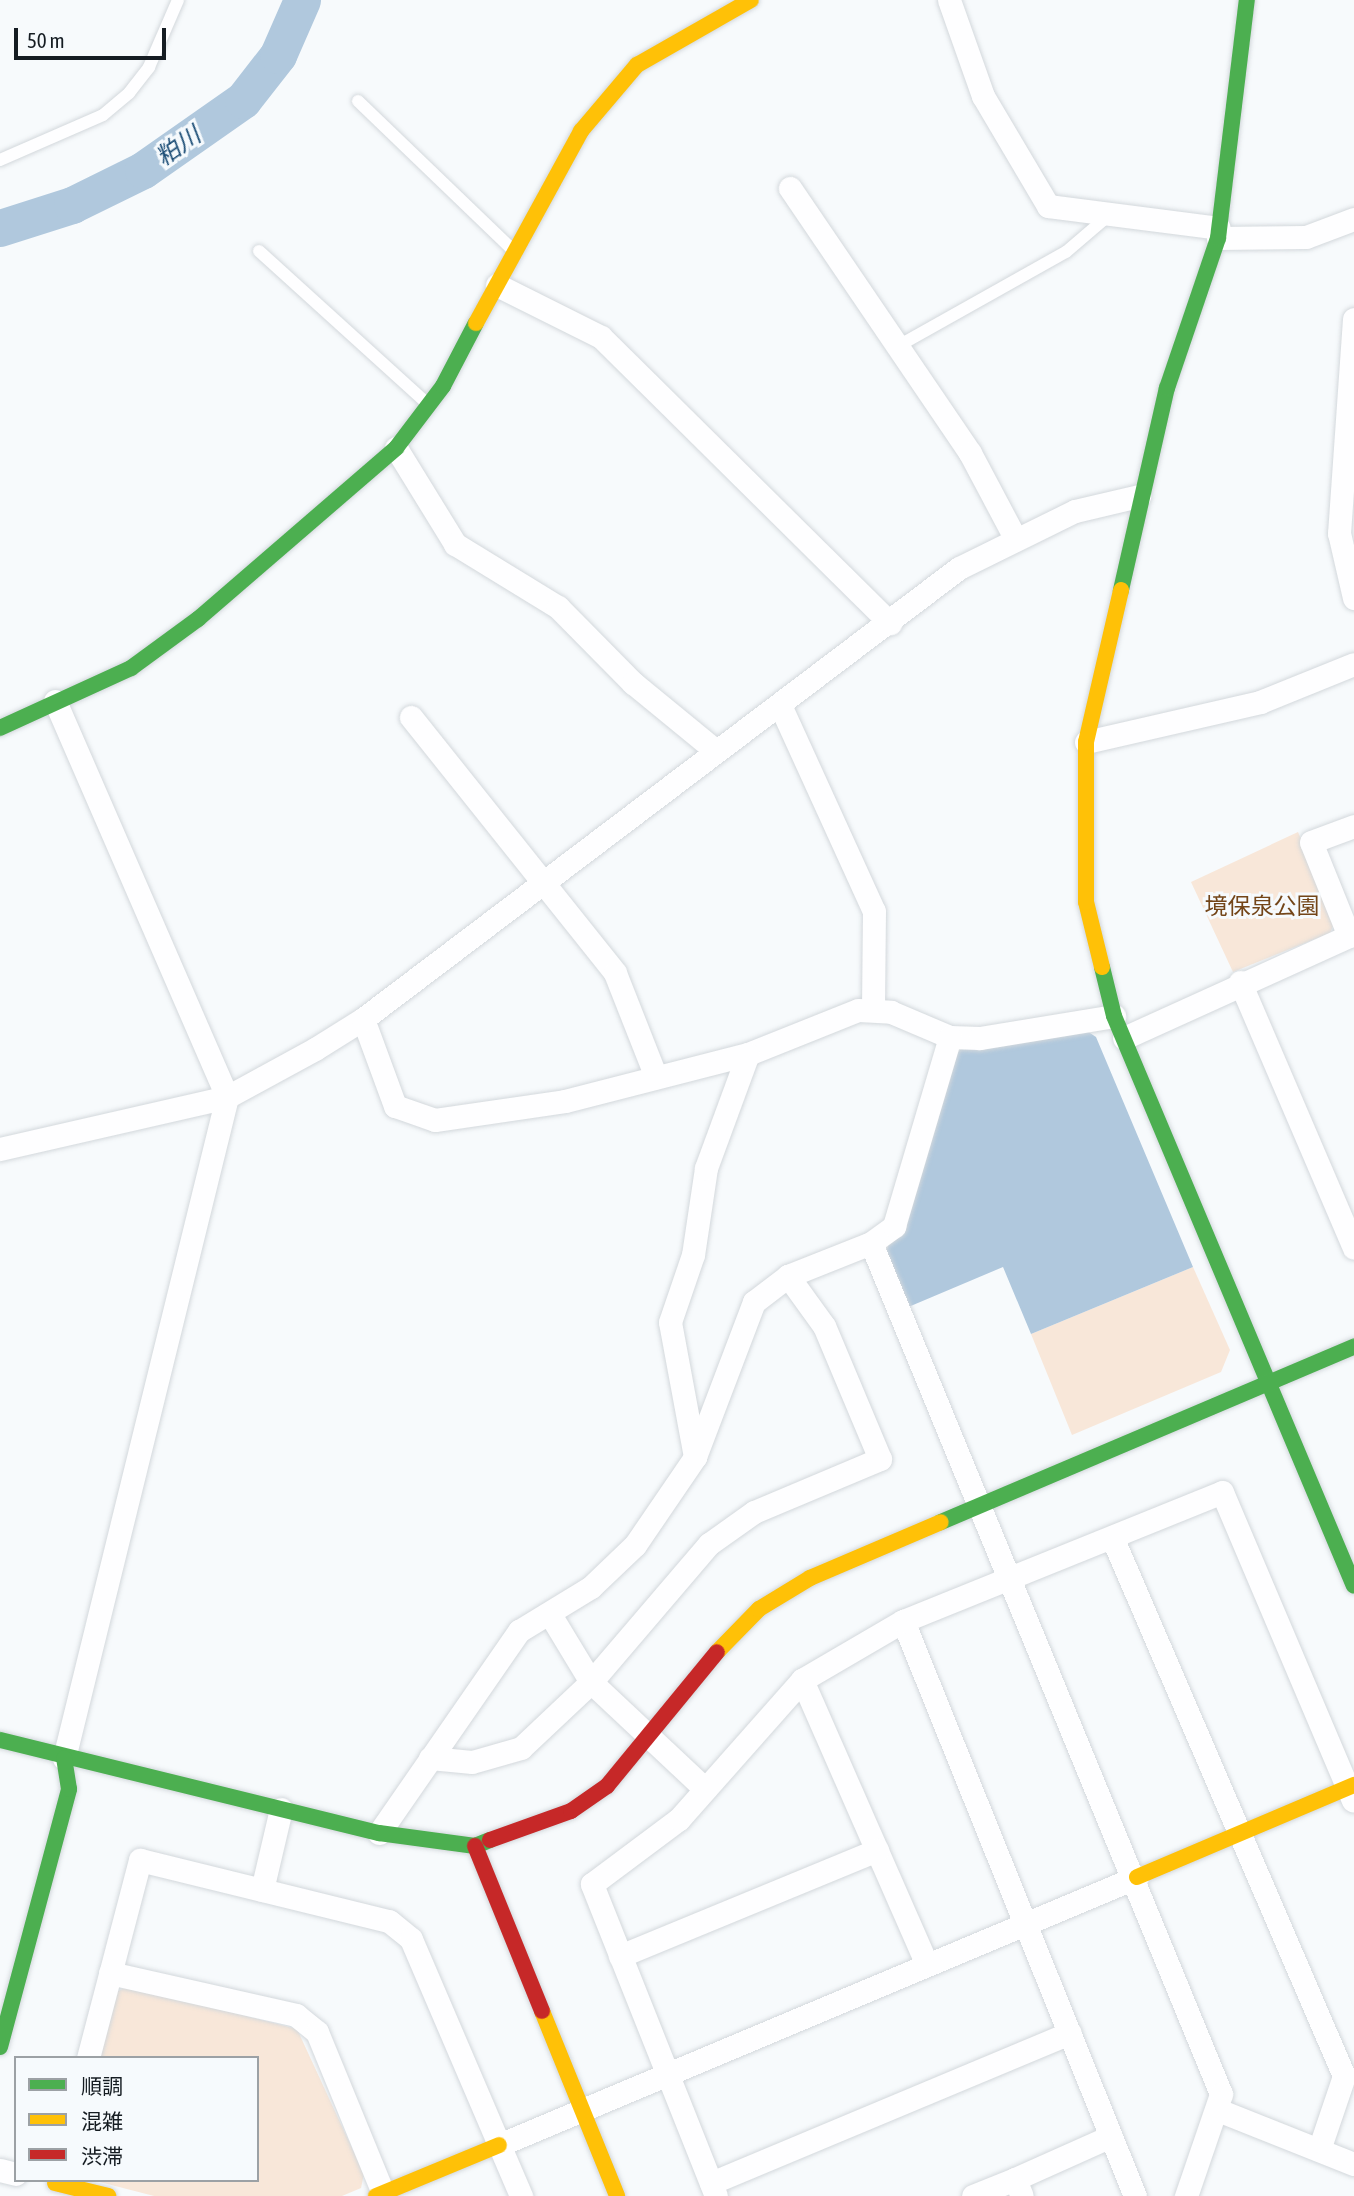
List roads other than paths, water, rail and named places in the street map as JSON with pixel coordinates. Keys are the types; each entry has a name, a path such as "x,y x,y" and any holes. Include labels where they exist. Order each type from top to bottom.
{"street":[{"path":"0,728 131,667 198,620 396,448 429,405 581,131 637,65 751,0"},
{"path":"949,0 983,96 1037,195 1059,212 1108,216 1219,233 1306,237 1354,219"},
{"path":"1247,0 1219,233 1167,388 1139,496 1086,742 1086,902 1114,1016 1354,1586"},
{"path":"790,188 900,345 1014,536"},
{"path":"497,285 601,337 890,623"},
{"path":"1354,319 1339,533 1354,598"},
{"path":"396,448 455,544 558,607 633,683 716,751"},
{"path":"0,1149 227,1097 363,1019 716,751 1014,536 1075,511 1139,496"},
{"path":"1086,742 1260,702 1354,664"},
{"path":"0,2047 69,1789 64,1758 227,1097 55,701"},
{"path":"780,705 874,911 873,1008"},
{"path":"411,717 466,781 539,884 615,973 656,1077"},
{"path":"1124,1038 1240,982 1351,942 1311,842 1354,826"},
{"path":"1240,982 1347,1210 1354,1248"},
{"path":"363,1019 395,1106 435,1120 565,1101 748,1054 873,1008 950,1037 1114,1016"},
{"path":"379,1833 519,1631 551,1616 635,1545 695,1457 754,1302 788,1276 871,1243 894,1226 950,1037"},
{"path":"695,1457 670,1322 693,1255 706,1168 748,1054"},
{"path":"871,1243 977,1505 1137,1877 1221,2094 1218,2110 1186,2196"},
{"path":"430,1758 472,1762 521,1748 591,1682 709,1544 754,1512 880,1459 824,1326 788,1276"},
{"path":"0,1741 379,1833 475,1846 571,1811 607,1786 759,1609 810,1578 1354,1347"},
{"path":"110,1973 296,2015 317,2032 380,2195 499,2145 582,2106 666,2073 1242,1832 1352,1792 1222,1492 903,1621 802,1680 679,1819 592,1884 666,2073 713,2189 1070,2033"},
{"path":"1112,1537 1242,1832 1345,2076 1319,2150"},
{"path":"551,1616 591,1682 704,1788"},
{"path":"903,1621 1135,2196"},
{"path":"802,1680 926,1964"},
{"path":"262,1890 281,1809"},
{"path":"475,1846 617,2196"},
{"path":"620,1956 877,1850"},
{"path":"89,2056 140,1860 402,1928 520,2196"},
{"path":"1218,2110 1354,2164"},
{"path":"973,2196 1018,2188 1111,2136"},
{"path":"51,2185 108,2196"}],"lane":[{"path":"0,160 103,115 129,93 149,66 178,0"},
{"path":"358,102 514,250"},
{"path":"900,345 1066,252 1108,216"},
{"path":"259,251 429,405"}],"water":[{"path":"1084,1029 1096,1037 1193,1267 1031,1334 1003,1267 906,1308 885,1255 889,1243 902,1236 953,1060 962,1047"}],"waterway":[{"name":"粕川","path":"0,228 72,205 143,170 243,100 278,55 302,0"}],"park label":[{"name":"境保泉公園","path":"1262,906"}]}
